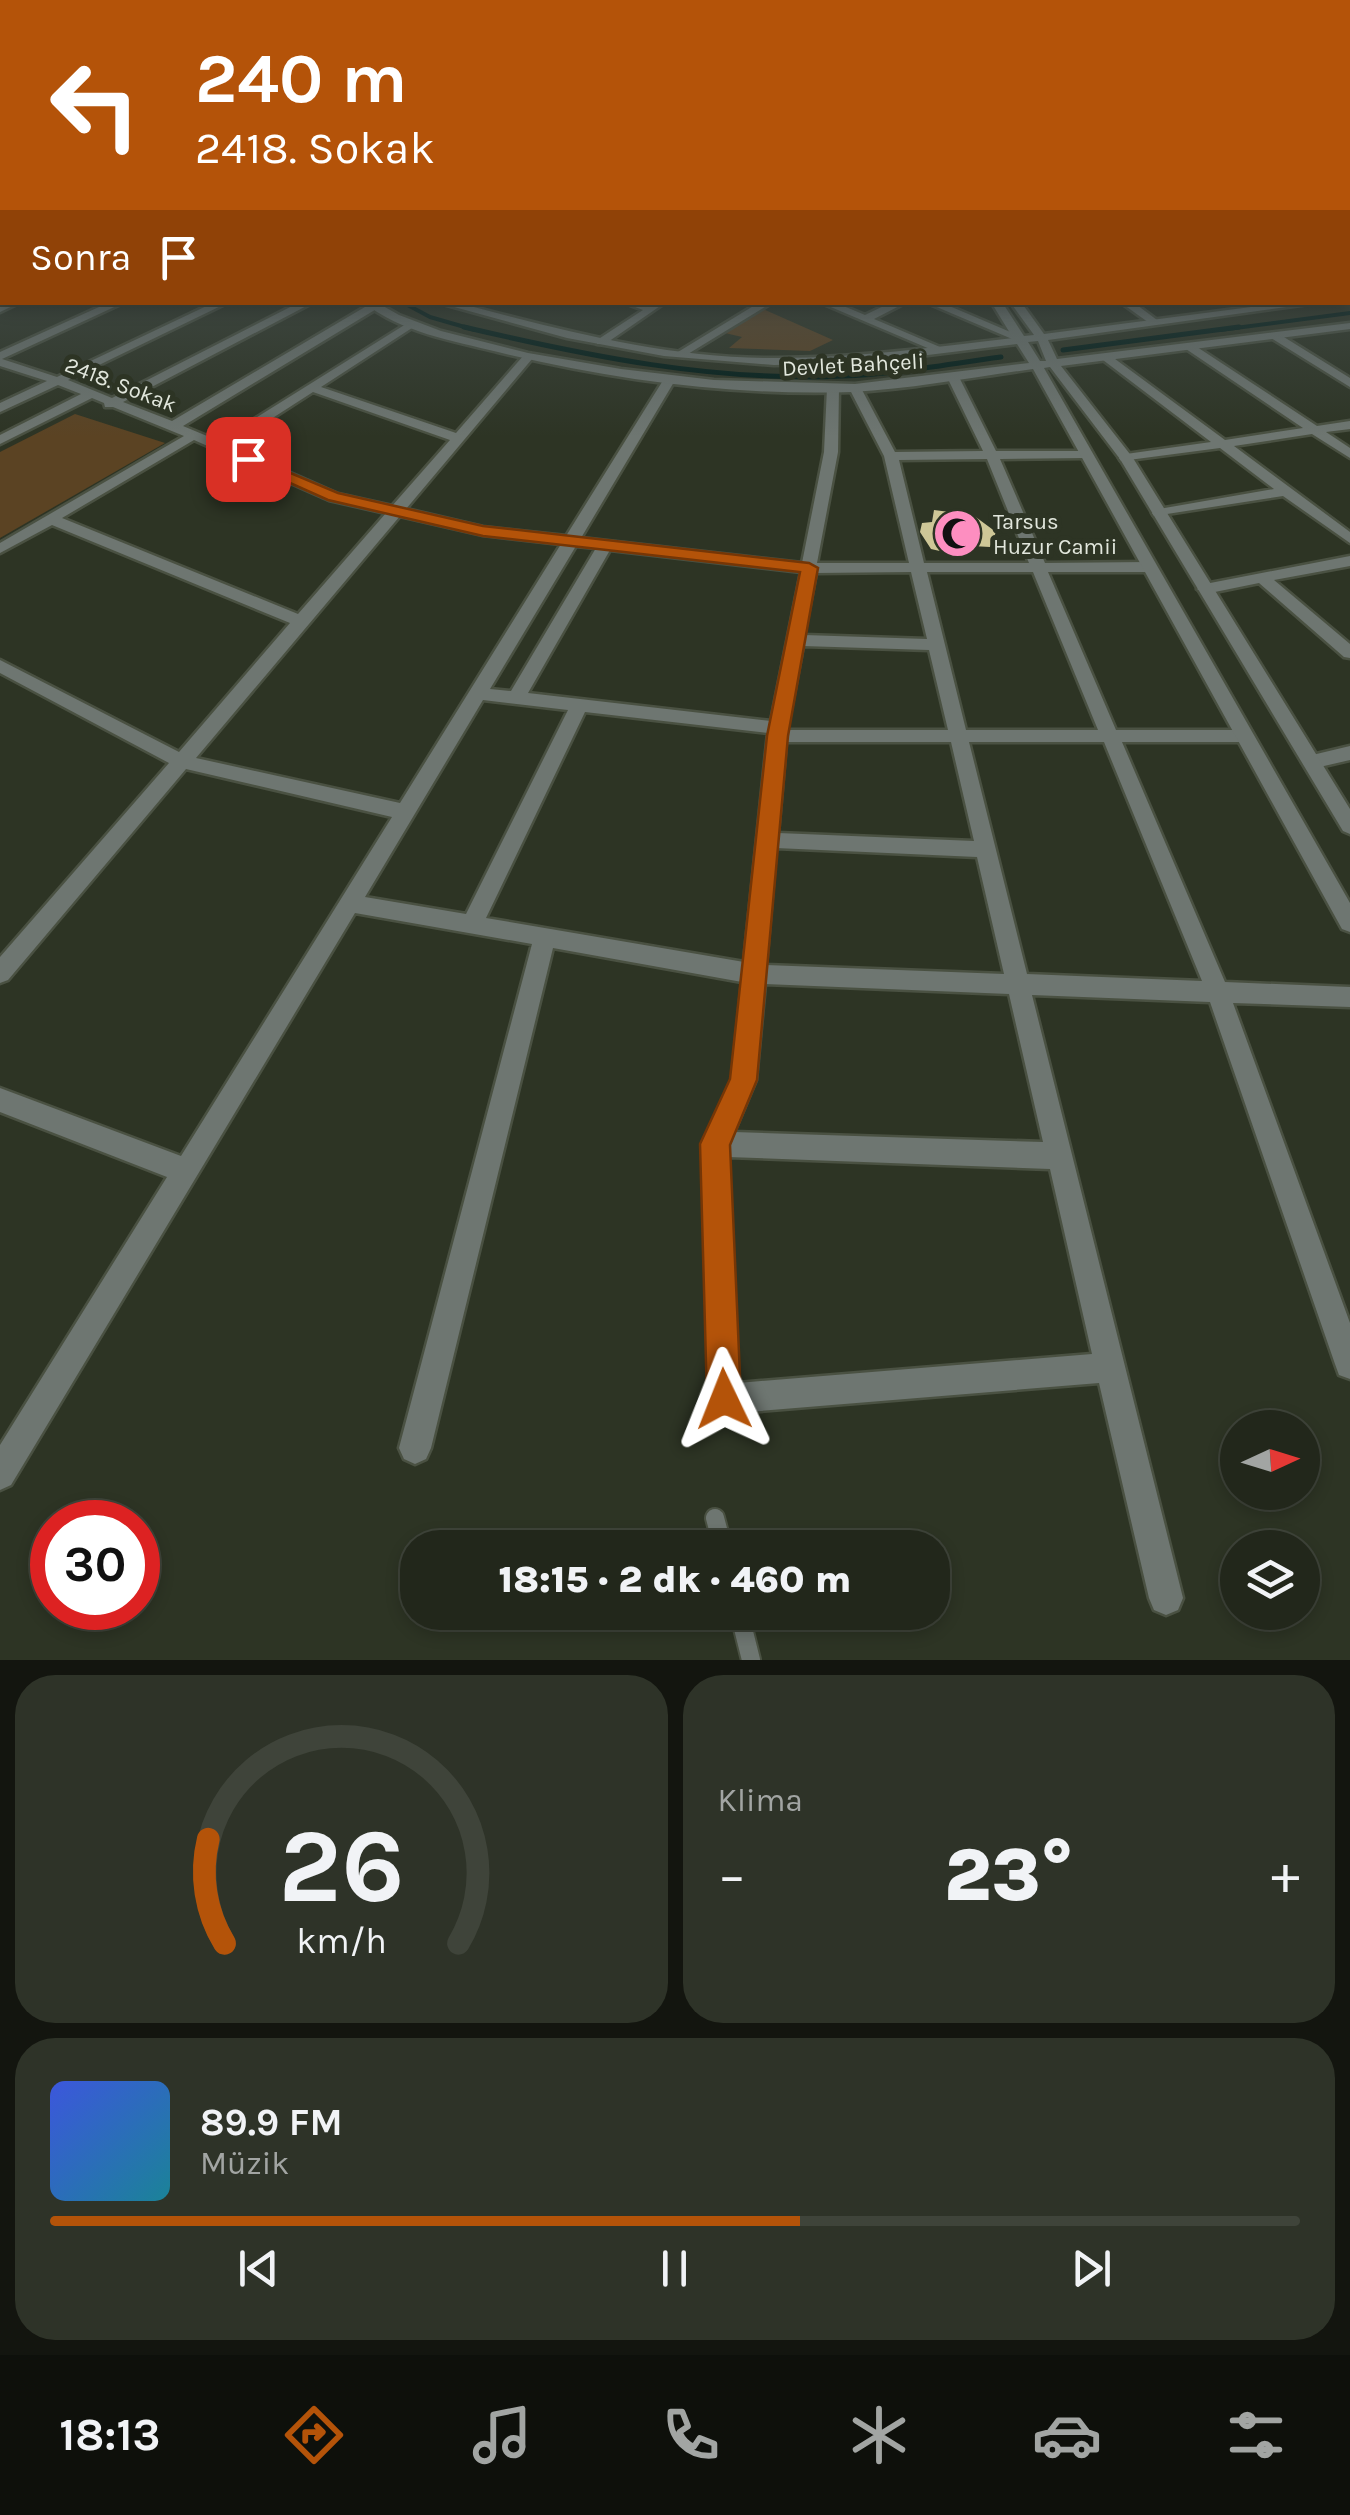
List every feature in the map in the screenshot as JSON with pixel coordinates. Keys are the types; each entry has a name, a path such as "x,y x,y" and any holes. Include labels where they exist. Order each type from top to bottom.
{"street":[{"path":"0,359 114,305"},
{"path":"0,408 218,305"},
{"path":"109,404 303,305"},
{"path":"173,426 369,305"},
{"name":"Devlet Bahçeli","path":"373,305 410,326 528,357 668,382 844,388 1350,326"},
{"name":"Devlet Bahçeli","path":"454,305 601,342 680,355 774,362 871,359 1295,305"},
{"path":"680,355 763,305"},
{"path":"831,305 940,350"},
{"path":"865,319 895,305"},
{"path":"937,305 1023,340"},
{"path":"998,305 1023,340 1126,458 1350,826"},
{"path":"1018,305 1042,338 1046,366 1084,454 1350,923"},
{"path":"1129,305 1156,323"},
{"path":"601,342 656,306"},
{"path":"220,446 410,326"},
{"path":"1275,336 1350,382"},
{"path":"1190,347 1350,454"},
{"path":"5,960 528,357"},
{"path":"1107,358 1350,540"},
{"name":"2418. Sokak","path":"0,359 173,426 334,497 483,531 809,568 1148,567"},
{"path":"953,376 992,456 1218,992 1350,1364"},
{"path":"0,1474 668,382"},
{"path":"312,388 457,438"},
{"path":"844,388 892,456 915,566 1166,1598"},
{"path":"844,388 778,732 744,1080 715,1144 724,1399 1110,1367"},
{"path":"0,440 91,394"},
{"path":"1126,458 1350,425"},
{"path":"0,549 194,435"},
{"path":"892,456 1084,454"},
{"path":"1159,513 1285,491"},
{"path":"50,520 300,622"},
{"path":"516,698 604,546"},
{"path":"1205,589 1350,562"},
{"path":"1262,578 1350,654"},
{"path":"795,640 935,645"},
{"path":"0,666 181,761 405,812"},
{"path":"477,693 778,732 957,737 1244,736"},
{"path":"472,924 580,705"},
{"path":"1311,762 1350,753"},
{"path":"767,840 984,849"},
{"path":"350,903 754,974 1350,996"},
{"path":"415,1448 545,937"},
{"path":"0,1100 186,1171"},
{"path":"715,1144 1059,1156"}],"lane":[{"path":"715,1518 718,1530"},
{"path":"744,1630 751,1660"}],"shaded area":[{"path":"763,309 833,340 810,351 729,348 742,337 725,333"},
{"path":"75,414 165,443 0,538 0,452"}],"building":[{"name":"Tarsus Huzur Camii","path":"934,510 973,515 996,532 990,547 972,546 953,554 931,549 920,532 922,523 932,522"}],"waterway":[{"path":"408,305 430,317 467,328"},
{"path":"1220,330 1350,313"},
{"path":"1063,350 1239,327"},
{"path":"467,328 604,357 747,375 862,375 1001,357"},
{"path":"467,328 475,330"}],"place":[{"name":"Tarsus Huzur Camii","path":"958,534"}],"route":[{"path":"248,459 334,497 483,531 809,568 777,736 744,1080 715,1144 724,1399"}]}
